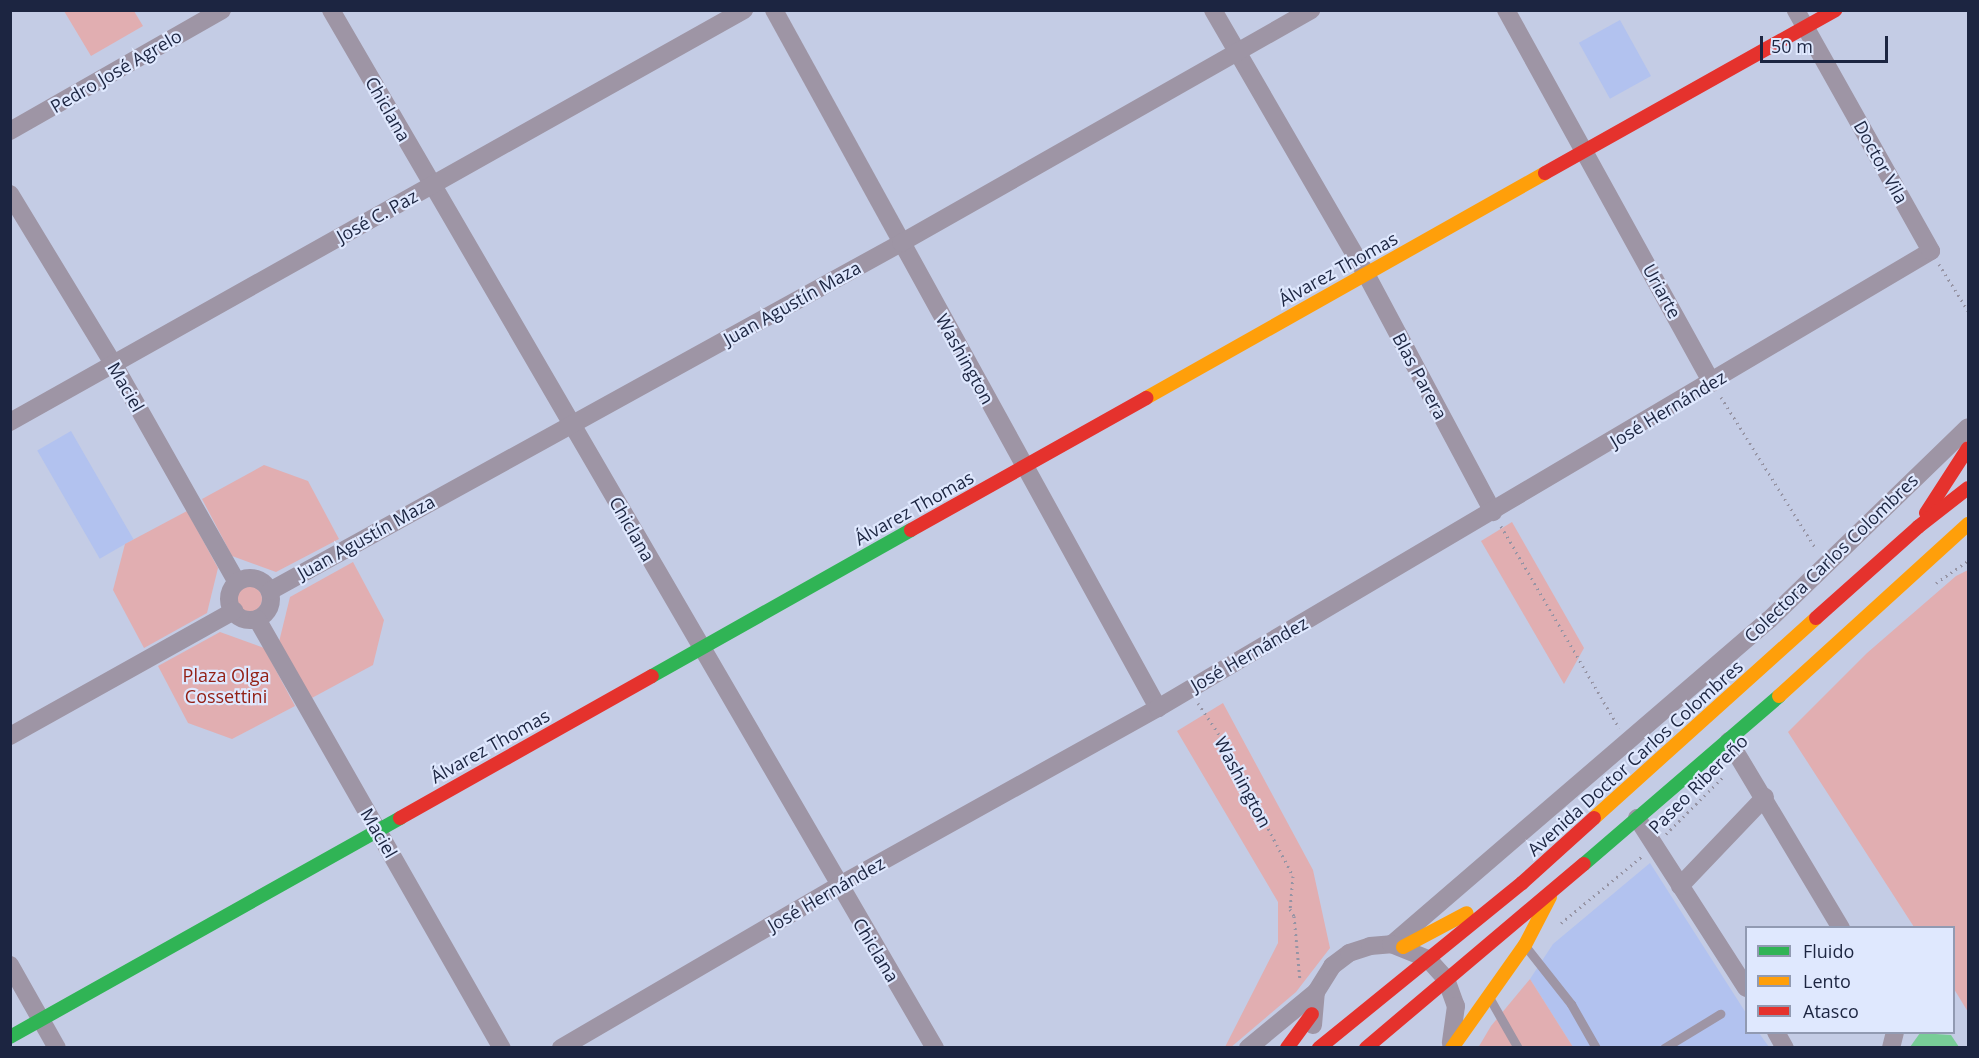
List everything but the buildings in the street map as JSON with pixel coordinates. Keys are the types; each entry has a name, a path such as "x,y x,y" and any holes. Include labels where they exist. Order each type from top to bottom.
{"main road":[{"name":"Álvarez Thomas","path":"10,1036 1835,10"},
{"path":"1918,527 1968,448"},
{"name":"Avenida Doctor Carlos Colombres","path":"1319,1047 1522,883 1918,527 1968,488"},
{"path":"1366,1047 1729,741 1968,524"},
{"path":"1948,540 1968,535"},
{"path":"1397,946 1522,883"},
{"path":"1451,1047 1525,945 1556,886"},
{"path":"1287,1047 1312,1014"}],"street":[{"name":"Pedro José Agrelo","path":"10,131 222,10"},
{"name":"Chiclana","path":"330,10 572,423 838,886 935,1047"},
{"name":"José C. Paz","path":"10,422 744,10"},
{"name":"Washington","path":"774,10 1158,708"},
{"name":"Blas Parera","path":"1213,10 1366,274 1493,512"},
{"name":"Juan Agustín Maza","path":"270,591 901,243 1311,10"},
{"name":"Uriarte","path":"1506,10 1712,383"},
{"name":"Doctor Vila","path":"1796,10 1931,251"},
{"name":"Maciel","path":"10,194 114,365 237,582"},
{"name":"José Hernández","path":"561,1047 838,886 1189,690 1712,383 1931,251"},
{"name":"Colectora Carlos Colombres","path":"1397,946 1827,566 1968,427"},
{"path":"252,578 270,591 271,604 257,618 242,618 234,611 230,596 237,582 252,578"},
{"path":"10,736 234,611"},
{"name":"Maciel","path":"257,618 502,1047"},
{"path":"1729,741 1765,797 1840,926"},
{"path":"1680,886 1765,797"},
{"path":"1637,818 1745,986"},
{"path":"1248,1047 1332,966 1349,953 1370,945 1397,946 1428,959 1446,979 1456,1006 1455,1035 1451,1047"},
{"path":"10,965 57,1047"},
{"path":"1308,990 1319,1047"},
{"path":"1777,1034 1785,1047"}],"lane":[{"path":"1525,945 1571,1005 1596,1047"},
{"path":"1488,997 1500,1009 1518,1047"},
{"path":"1664,1047 1720,1014"}],"path":[{"path":"1931,251 1968,311"},
{"path":"1712,383 1827,566"},
{"path":"1493,512 1627,742"},
{"path":"1932,586 1968,561"},
{"name":"Washington","path":"1189,690 1218,733 1293,876 1290,909 1294,916 1308,990"},
{"name":"Paseo Ribereño","path":"1559,925 1655,846 1741,759"}],"shaded area":[{"path":"1620,20 1651,76 1610,99 1579,43"},
{"path":"71,431 134,539 100,559 37,450"},
{"path":"1650,863 1745,1011 1745,1034 1760,1034 1769,1047 1573,1047 1530,979 1553,944"},
{"path":"1919,1034 1936,1034 1951,1035 1959,1047 1910,1047"}],"green space":[{"path":"64,11 134,11 143,26 91,56"},
{"path":"264,465 308,481 339,539 276,572 232,556 202,499"},
{"name":"Plaza Olga Cossettini","path":"187,511 218,568 207,613 144,648 113,590 125,544"},
{"path":"1512,522 1584,648 1564,684 1481,541"},
{"name":"Plaza Olga Cossettini","path":"353,562 384,620 373,665 310,699 279,642 290,597"},
{"path":"1968,570 1968,1012 1955,991 1955,926 1913,926 1788,732 1867,653 1956,576"},
{"name":"Plaza Olga Cossettini","path":"249,586 258,590 262,599 258,608 249,612 240,608 236,599 240,590"},
{"name":"Plaza Olga Cossettini","path":"220,632 264,648 295,706 232,739 188,723 158,666"},
{"path":"1223,703 1313,870 1330,948 1296,992 1230,1048 1225,1047 1278,943 1278,902 1177,731"},
{"path":"1530,979 1573,1047 1478,1048 1491,1026"}],"traffic: fast":[{"path":"652,676 911,530"},
{"path":"1584,864 1779,696"},
{"path":"10,1037 400,818"}],"traffic: slow":[{"path":"1146,398 1545,173"},
{"path":"1779,696 1968,524"},
{"path":"1594,818 1816,618"},
{"path":"1452,1048 1525,945 1550,897"},
{"path":"1403,947 1467,913"}],"traffic: jam":[{"path":"1545,173 1835,10"},
{"path":"911,530 1146,398"},
{"path":"1926,513 1968,448"},
{"path":"1816,618 1918,527 1968,488"},
{"path":"400,818 652,676"},
{"path":"1319,1048 1522,883 1594,818"},
{"path":"1366,1048 1584,864"},
{"path":"1287,1048 1312,1014"}]}
